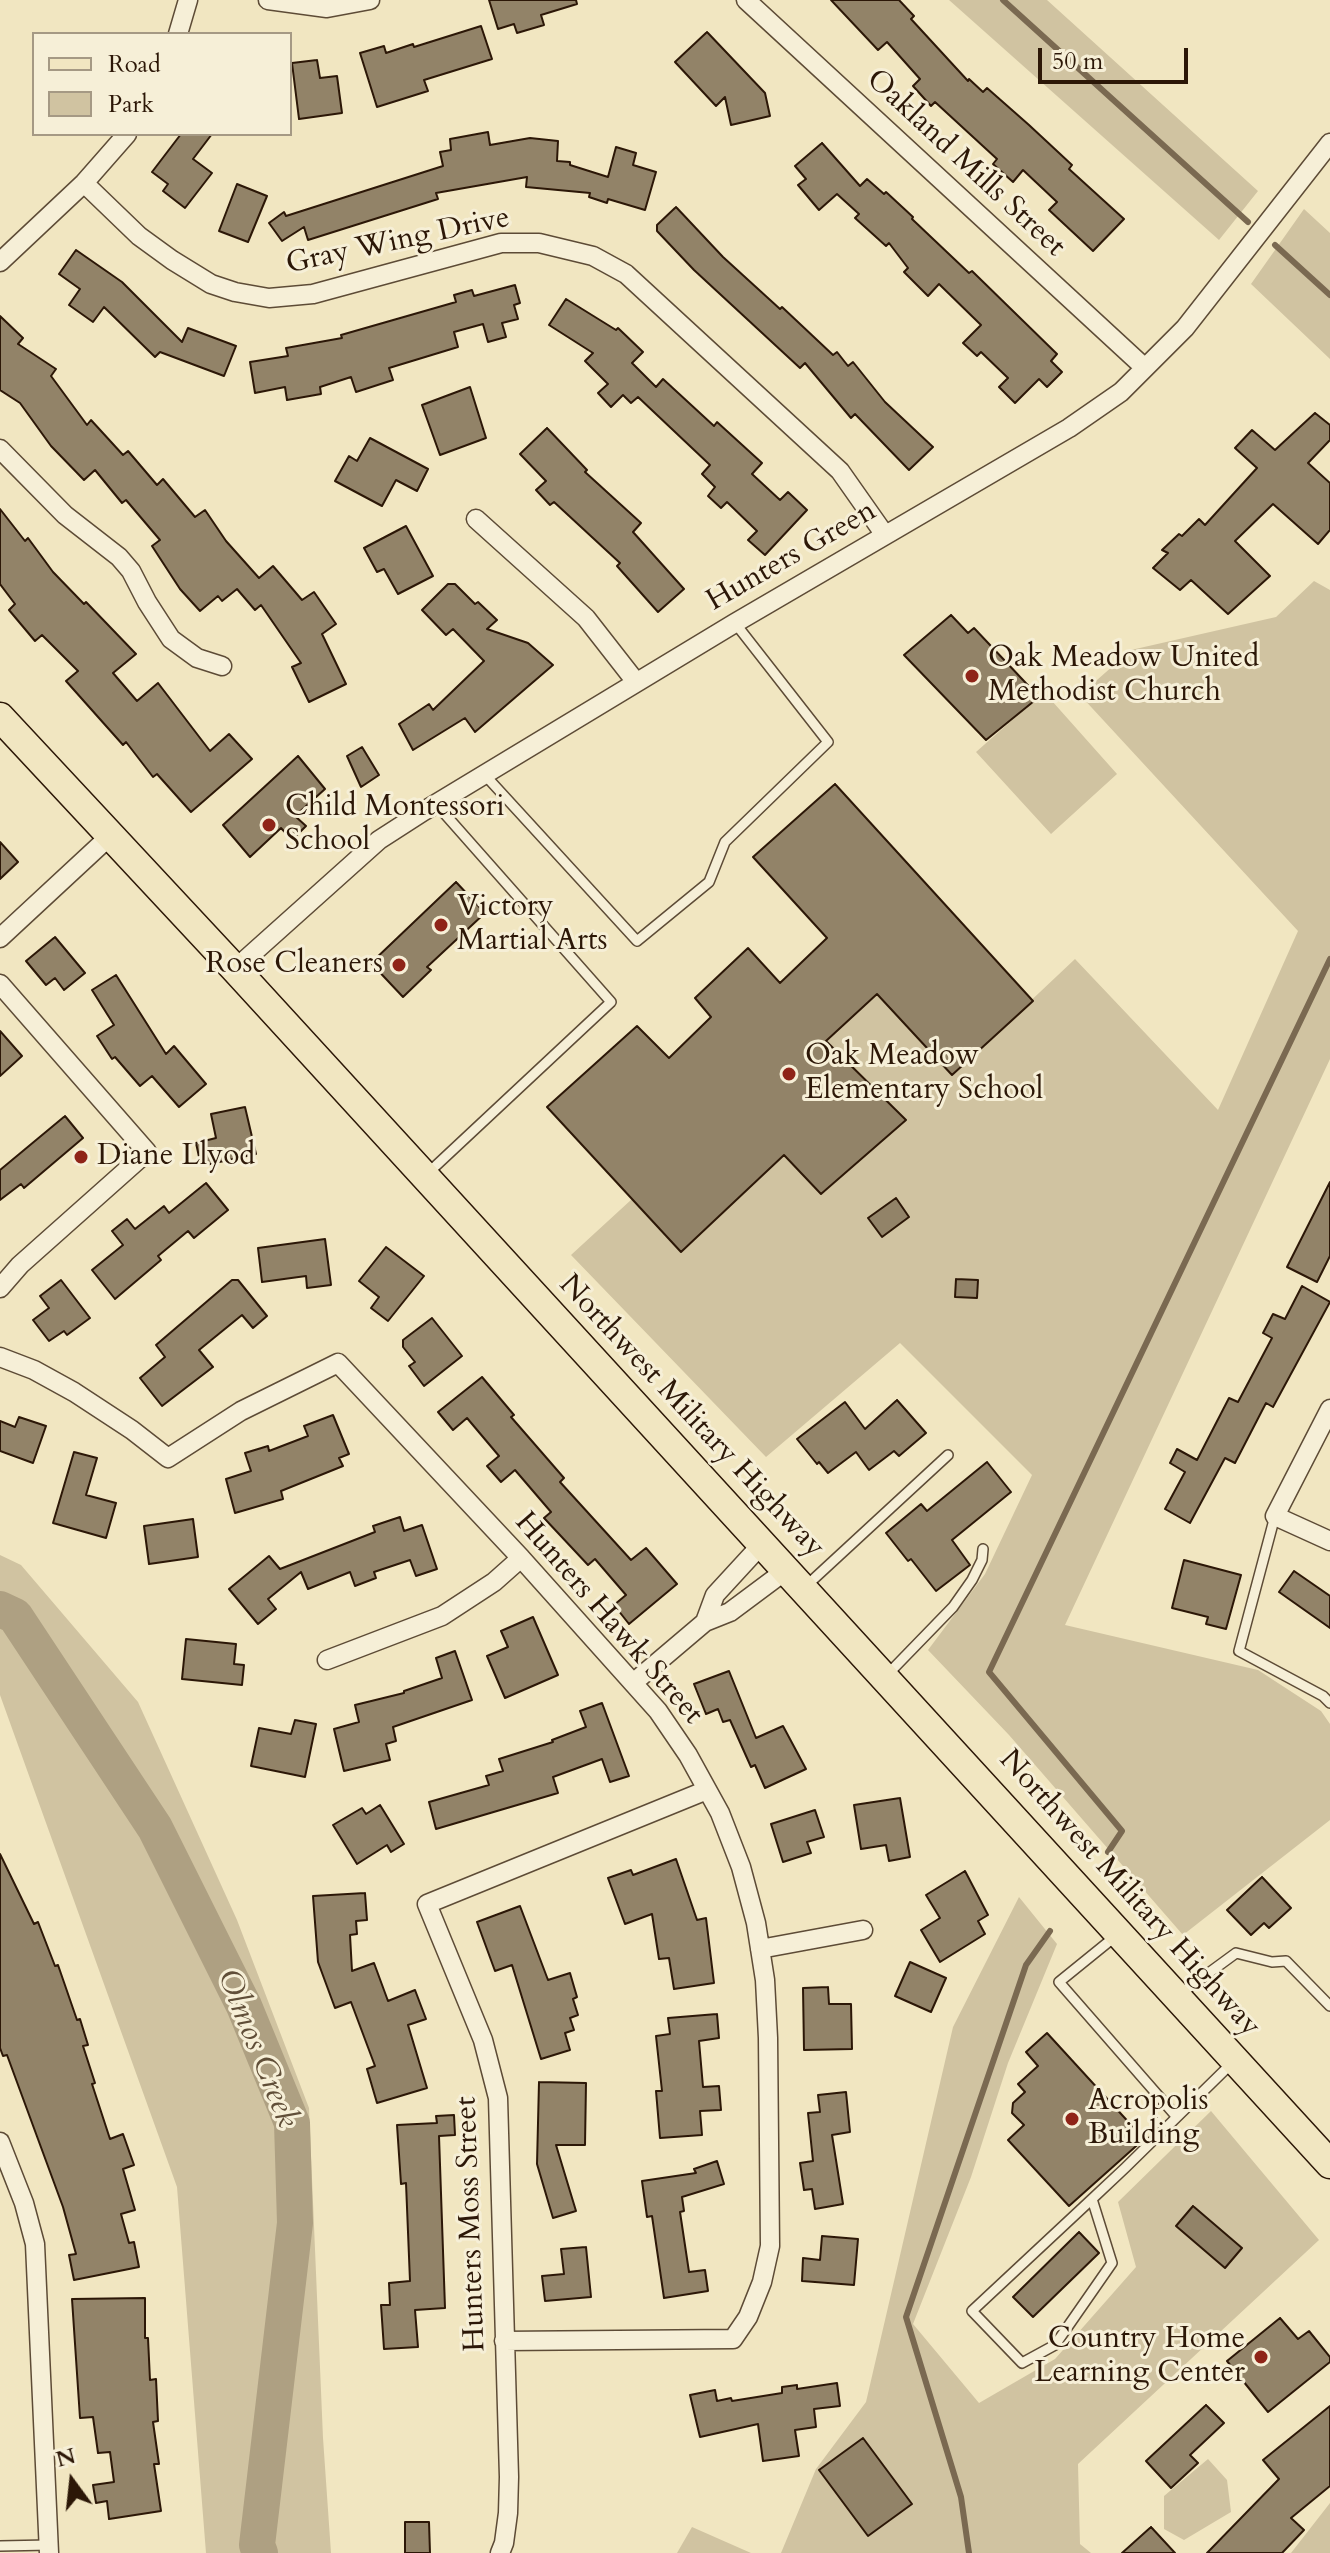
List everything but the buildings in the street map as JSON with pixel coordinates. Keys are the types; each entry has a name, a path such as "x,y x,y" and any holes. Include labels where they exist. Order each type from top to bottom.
{"main road":[{"name":"Northwest Military Highway","path":"0,717 235,969 1330,2164"}],"street":[{"path":"179,32 188,0"},
{"path":"268,0 327,8 370,0"},
{"name":"Oakland Mills Street","path":"746,0 1145,368"},
{"path":"0,262 84,183 125,136"},
{"name":"Hunters Green","path":"235,969 379,840 636,682 1069,428 1121,392 1185,328 1330,143"},
{"name":"Gray Wing Drive","path":"84,183 139,236 172,260 211,284 269,298 313,294 501,243 548,244 593,256 626,274 840,471 885,535"},
{"path":"0,449 65,515 119,557 131,571 171,639 197,658 222,666"},
{"path":"476,519 577,609 636,682"},
{"path":"0,938 110,836"},
{"path":"0,984 147,1152 20,1265 0,1288"},
{"name":"Hunters Hawk Street","path":"0,1357 34,1370 74,1392 168,1458 241,1411 338,1363 521,1558 658,1711 688,1755 720,1813 741,1867 765,1980 770,2246 762,2282 748,2317 733,2339 504,2341"},
{"path":"1330,1409 1275,1516 1330,1541"},
{"path":"705,1622 715,1595 761,1545"},
{"path":"327,1660 442,1616 494,1582 521,1558"},
{"path":"633,1683 705,1622 794,1580"},
{"name":"Hunters Moss Street","path":"500,2553 508,2513 498,2098 483,2040 427,1904 707,1790"},
{"path":"760,1949 863,1930"},
{"path":"0,2142 24,2203 35,2244 49,2549"}],"lane":[{"path":"484,774 637,941 709,882 725,842 828,742 735,623"},
{"path":"424,1176 611,1002 436,804"},
{"path":"794,1580 948,1455"},
{"path":"1275,1516 1239,1651 1323,1696 1330,1703"},
{"path":"885,1677 953,1607 972,1580 982,1560 983,1549"},
{"path":"1120,1933 1059,1982 1176,2116"},
{"path":"1177,1996 1236,1953 1272,1962 1286,1961 1330,2006"},
{"path":"1092,2199 1112,2263 1055,2345 1022,2363 972,2311 1235,2059"},
{"path":"0,2546 49,2549"}],"green space":[{"path":"949,0 1047,0 1258,191 1219,240"},
{"path":"1304,209 1330,233 1330,359 1251,284"},
{"path":"1314,581 1330,590 1330,1059 1065,1625 1258,1670 1321,1711 1330,1724 1330,1820 1183,1935 1009,1735 928,1650 985,1574 1032,1475 900,1343 766,1457 571,1255 632,1199 681,1252 769,1169 751,1119 822,1194 906,1120 826,1041 877,994 952,1075 1075,959 1218,1110 1298,931 1080,695 1131,650 1276,617"},
{"path":"1044,692 1117,774 1051,834 976,752"},
{"path":"0,1555 21,1565 138,1702 237,1920 309,2108 331,2553 206,2553 177,2187 0,1695"},
{"path":"1019,1897 1057,1944 1008,2063 971,2177 913,2324 979,2403 1055,2359 1136,2267 1118,2202 1211,2111 1319,2240 1078,2464 1080,2544 1091,2553 781,2553 816,2469 866,2402 953,2027"},
{"path":"1208,2459 1227,2480 1231,2512 1184,2540 1164,2529 1164,2496"},
{"path":"1330,2503 1330,2553 1291,2553"},
{"path":"692,2527 751,2553 677,2553"}],"waterway":[{"path":"1003,0 1248,222"},
{"path":"1275,245 1330,295"},
{"path":"1108,1852 1122,1831 989,1672 1330,959"},
{"name":"Olmos Creek","path":"0,1609 15,1616 155,1828 244,2006 292,2123 295,2223 257,2545 260,2553"},
{"path":"969,2553 961,2497 906,2317 1026,1965 1050,1931"}],"place":[{"name":"Oak Meadow United Methodist Church","path":"972,676"},
{"name":"Child Montessori School","path":"269,825"},
{"name":"Victory Martial Arts","path":"441,925"},
{"name":"Rose Cleaners","path":"399,965"},
{"name":"Oak Meadow Elementary School","path":"789,1074"},
{"name":"Diane Llyod","path":"81,1157"},
{"name":"Acropolis Building","path":"1072,2119"},
{"name":"Country Home Learning Center","path":"1261,2357"}]}
